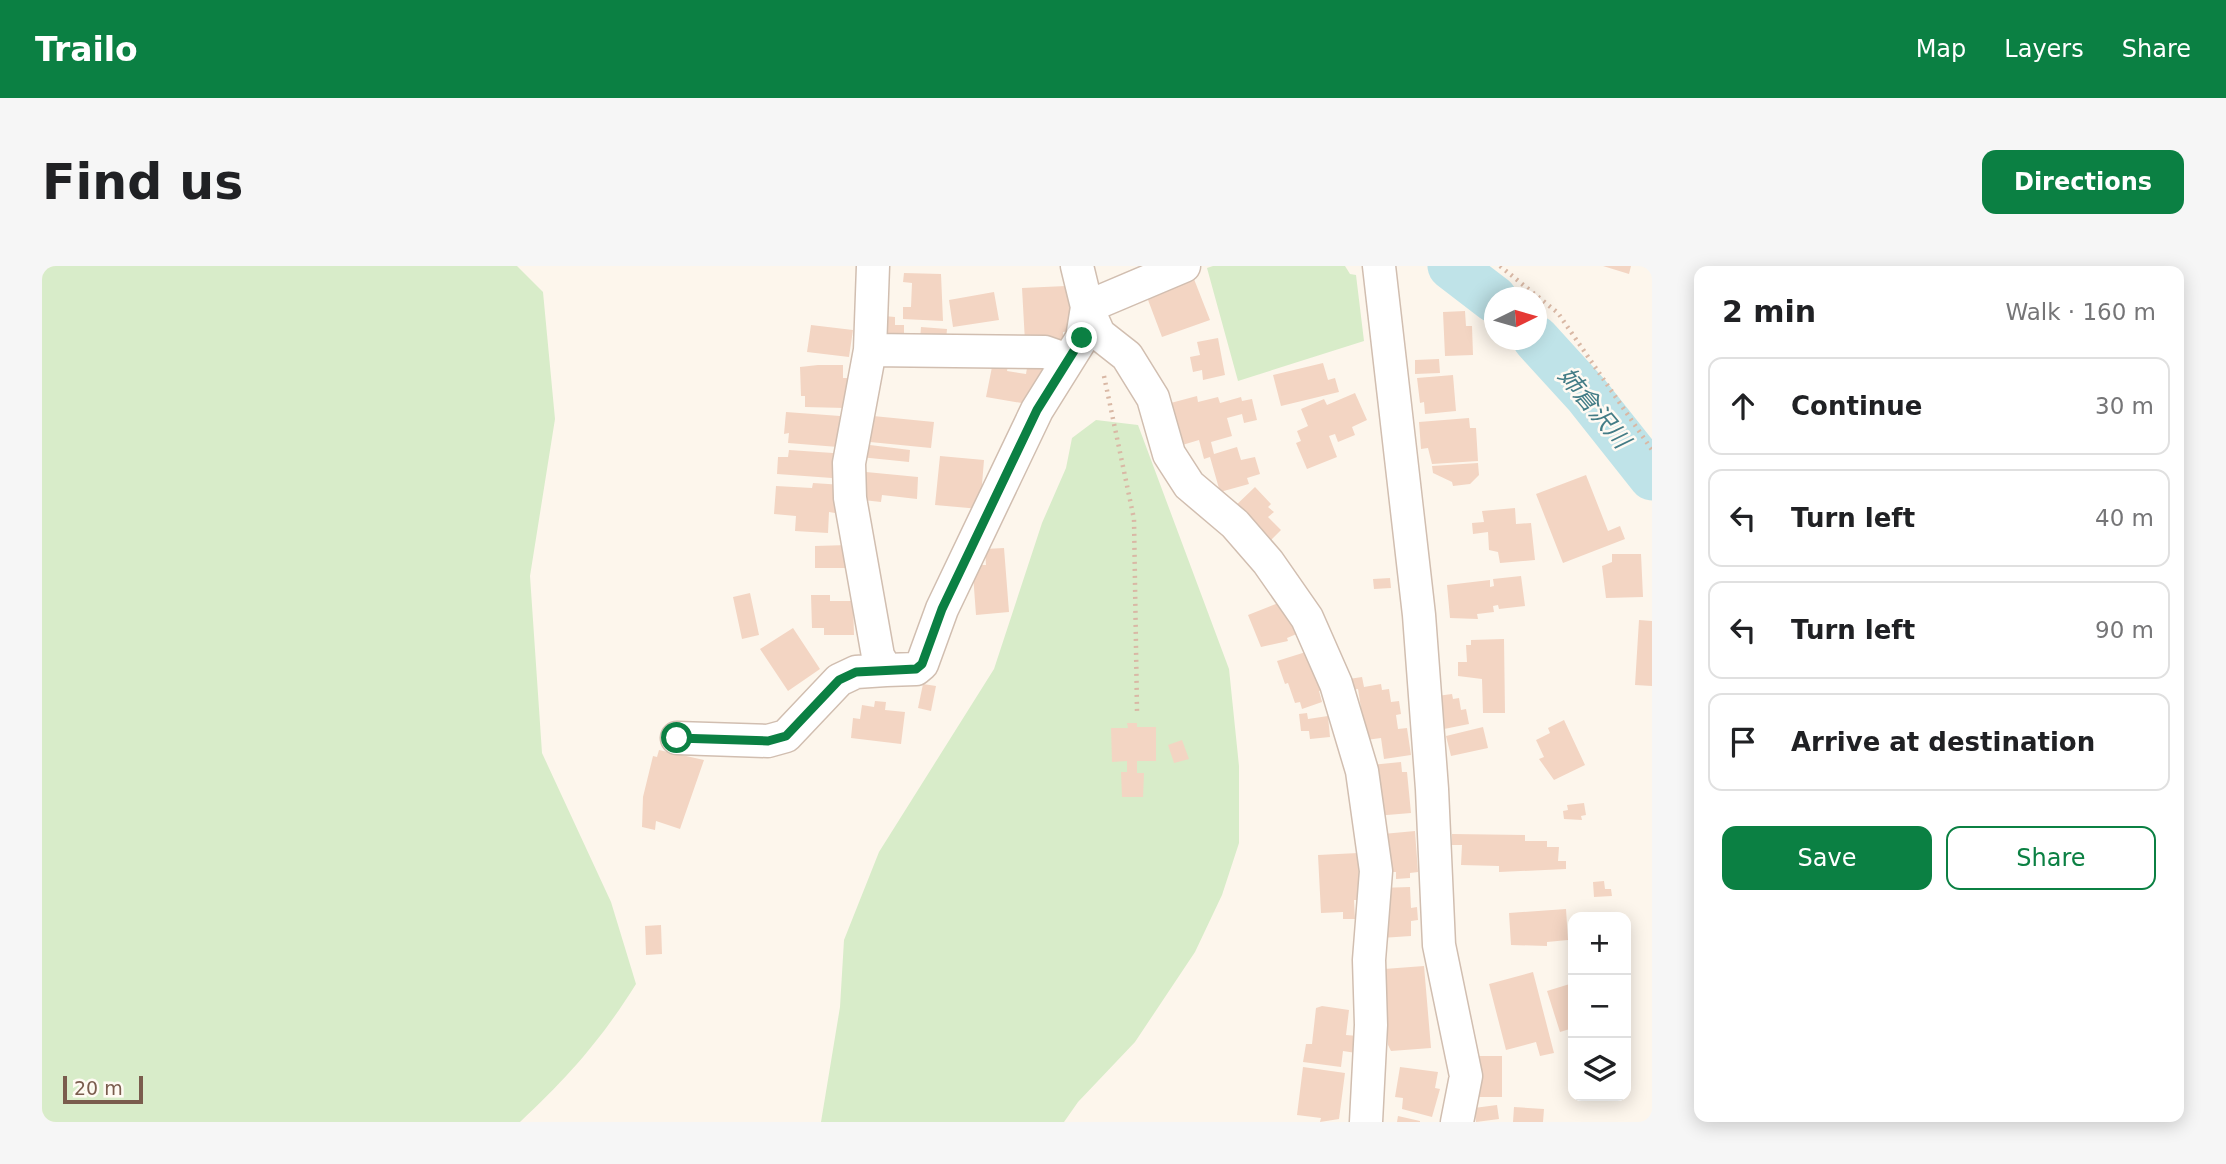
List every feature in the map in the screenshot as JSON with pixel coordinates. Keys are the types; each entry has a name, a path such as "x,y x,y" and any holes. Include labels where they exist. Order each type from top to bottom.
{"street":[{"path":"873,266 870,350 849,463 850,498 878,656 886,670"},
{"path":"1077,266 1087,307 1099,334 1127,356 1153,398 1169,454 1175,464 1189,485 1235,524 1268,562 1307,618 1336,684 1362,771 1376,871 1370,960 1371,1025 1366,1122"},
{"path":"1087,307 1184,266"},
{"path":"1379,266 1419,615 1432,789 1438,945 1465,1076 1457,1122"},
{"path":"677,738 768,741 786,736 839,680 856,672 916,669 922,664 942,609 1037,410 1082,338 1087,307"},
{"path":"870,350 1045,352 1068,360"}],"path":[{"path":"1500,266 1559,313 1652,450"},
{"path":"1103,373 1134,519 1137,711"}],"green space":[{"path":"42,266 517,266 543,292 555,419 530,576 542,753 611,902 636,984 583,1057 520,1122 42,1122"},
{"path":"1345,266 1350,274 1356,275 1364,341 1238,381 1207,268"},
{"path":"1096,420 1138,425 1229,669 1239,766 1239,843 1222,895 1195,952 1135,1042 1078,1102 1064,1122 821,1122 840,1007 844,940 879,852 994,669 1042,523 1066,468 1072,438"}],"building":[{"path":"1603,266 1631,266 1629,274"},
{"path":"904,273 941,274 943,321 903,319 903,307 911,307 912,283 903,282"},
{"path":"1192,274 1210,320 1162,337 1145,292"},
{"path":"1066,286 1073,331 1063,332 1063,339 1025,342 1022,288"},
{"path":"994,292 999,320 953,327 949,300"},
{"path":"1465,311 1466,326 1472,326 1473,355 1445,356 1443,312"},
{"path":"884,316 895,317 895,325 904,325 904,341 883,340"},
{"path":"811,325 853,330 849,357 807,352"},
{"path":"921,327 947,329 946,341 920,339"},
{"path":"1218,338 1225,375 1203,380 1202,370 1193,372 1190,357 1200,355 1197,342"},
{"path":"1439,359 1440,373 1415,374 1415,360"},
{"path":"993,362 1008,365 1007,371 1026,374 1028,362 1048,366 1038,390 1030,389 1027,404 986,397"},
{"path":"1323,363 1328,380 1335,378 1339,392 1281,406 1273,375"},
{"path":"843,365 843,378 848,378 851,398 845,398 845,408 805,407 805,396 801,396 800,367"},
{"path":"1453,375 1456,411 1425,414 1424,402 1420,403 1417,378"},
{"path":"1355,393 1367,420 1352,427 1355,435 1338,442 1335,434 1329,436 1337,457 1307,469 1296,443 1301,441 1297,431 1308,426 1301,409 1324,399 1327,405"},
{"path":"1197,396 1198,402 1218,397 1220,403 1241,397 1242,401 1252,399 1257,420 1244,423 1242,414 1227,418 1232,436 1211,442 1214,454 1237,447 1241,460 1255,457 1260,474 1247,478 1249,484 1220,492 1210,457 1204,459 1199,440 1179,446 1167,404"},
{"path":"786,412 840,416 838,447 788,443 789,433 784,434"},
{"path":"873,416 934,422 931,448 870,442"},
{"path":"1469,418 1470,428 1476,428 1478,461 1432,464 1428,448 1421,449 1419,422"},
{"path":"862,444 910,450 909,462 860,457"},
{"path":"789,450 833,453 832,478 777,474 778,457 788,457"},
{"path":"940,456 984,460 980,509 935,505"},
{"path":"1478,463 1479,475 1470,484 1453,486 1452,482 1433,473 1432,466"},
{"path":"866,472 918,477 917,499 882,495 881,502 863,500"},
{"path":"1586,475 1608,531 1620,526 1625,539 1563,563 1536,494"},
{"path":"813,483 843,485 836,498 835,513 829,512 828,533 795,531 796,516 774,514 776,486 812,488"},
{"path":"1255,487 1271,504 1268,507 1274,512 1268,517 1281,530 1266,545 1231,510"},
{"path":"1515,508 1516,524 1531,523 1535,560 1500,563 1498,552 1489,550 1488,532 1473,534 1472,523 1484,522 1482,511"},
{"path":"848,545 848,568 815,568 815,546"},
{"path":"1004,548 1009,612 976,615 973,574 977,574 976,565 986,565 985,549"},
{"path":"1612,554 1641,554 1643,597 1606,598 1602,566 1612,562"},
{"path":"1521,576 1525,606 1499,609 1498,605 1493,606 1494,612 1477,614 1478,619 1450,618 1447,585 1490,580 1490,587 1494,586 1493,579"},
{"path":"1390,578 1391,588 1374,589 1373,579"},
{"path":"750,593 759,635 742,639 733,597"},
{"path":"811,595 830,595 830,601 853,601 854,635 824,635 824,628 812,628"},
{"path":"1286,600 1299,633 1287,638 1288,641 1261,647 1248,615"},
{"path":"1639,620 1652,621 1652,686 1635,685"},
{"path":"793,628 820,669 788,691 760,649"},
{"path":"1504,639 1505,713 1483,713 1482,679 1458,676 1458,662 1467,662 1466,645 1471,645 1471,640"},
{"path":"1309,651 1325,689 1319,691 1322,702 1302,709 1300,702 1295,703 1288,683 1285,684 1277,661"},
{"path":"1362,677 1364,687 1381,684 1382,690 1389,689 1391,702 1399,701 1401,714 1396,715 1398,729 1407,728 1411,755 1384,759 1381,738 1366,740 1358,689 1351,690 1349,679"},
{"path":"923,684 936,686 931,711 918,708"},
{"path":"1452,694 1453,699 1459,698 1461,710 1466,709 1469,724 1444,729 1437,696"},
{"path":"875,701 886,702 885,710 905,712 901,744 851,738 853,718 860,719 862,705 874,707"},
{"path":"1307,713 1308,719 1328,716 1330,737 1310,739 1309,731 1301,731 1299,714"},
{"path":"1564,720 1585,765 1554,780 1539,759 1544,757 1536,740 1550,733 1548,728"},
{"path":"1127,723 1137,723 1137,727 1156,727 1156,761 1137,761 1137,773 1144,773 1143,797 1122,797 1121,772 1127,772 1127,761 1112,762 1111,728 1128,728"},
{"path":"1483,727 1488,748 1451,756 1446,736"},
{"path":"1182,740 1189,759 1174,763 1168,745"},
{"path":"659,750 704,760 680,829 656,821 655,830 642,827 643,797 653,756 657,757"},
{"path":"1401,762 1402,772 1407,772 1411,813 1375,816 1371,765"},
{"path":"1584,803 1586,815 1581,816 1582,820 1564,819 1563,811 1568,810 1567,805"},
{"path":"1415,831 1418,872 1410,873 1410,878 1396,879 1396,872 1386,872 1383,834"},
{"path":"1452,834 1525,835 1525,841 1547,841 1547,847 1559,847 1558,861 1566,861 1566,869 1499,872 1499,866 1461,865 1462,845 1452,845"},
{"path":"1358,853 1360,900 1354,900 1355,919 1343,919 1343,912 1321,913 1318,855"},
{"path":"1604,881 1605,889 1611,889 1612,896 1594,897 1593,882"},
{"path":"1410,887 1411,908 1417,907 1418,920 1411,921 1411,936 1381,938 1378,888"},
{"path":"1566,909 1568,940 1547,942 1547,946 1511,945 1509,913"},
{"path":"661,925 662,954 646,955 645,926"},
{"path":"1424,966 1431,1048 1391,1051 1388,1045 1384,969"},
{"path":"1533,972 1554,1053 1540,1056 1536,1042 1506,1050 1489,984"},
{"path":"1568,985 1568,1030 1560,1032 1547,991"},
{"path":"1322,1006 1349,1010 1346,1035 1358,1036 1356,1053 1343,1051 1341,1067 1303,1062 1306,1044 1312,1044 1316,1008"},
{"path":"1478,1056 1502,1056 1502,1097 1478,1097"},
{"path":"1303,1067 1345,1073 1339,1119 1320,1122 1321,1118 1297,1115"},
{"path":"1400,1067 1438,1072 1435,1088 1440,1089 1432,1117 1402,1109 1403,1098 1395,1097"},
{"path":"1497,1105 1499,1119 1476,1122 1474,1108"},
{"path":"1514,1107 1544,1109 1543,1122 1513,1122"},
{"path":"1398,1116 1420,1121 1420,1122 1397,1122"}],"waterway":[{"name":"姉倉沢川","path":"1451,266 1484,291"},
{"name":"姉倉沢川","path":"1546,350 1587,395 1652,477"}],"route":[{"path":"677,738 768,741 786,736 839,680 856,672 916,669 922,664 942,609 974,549 1037,410 1082,338"}]}
